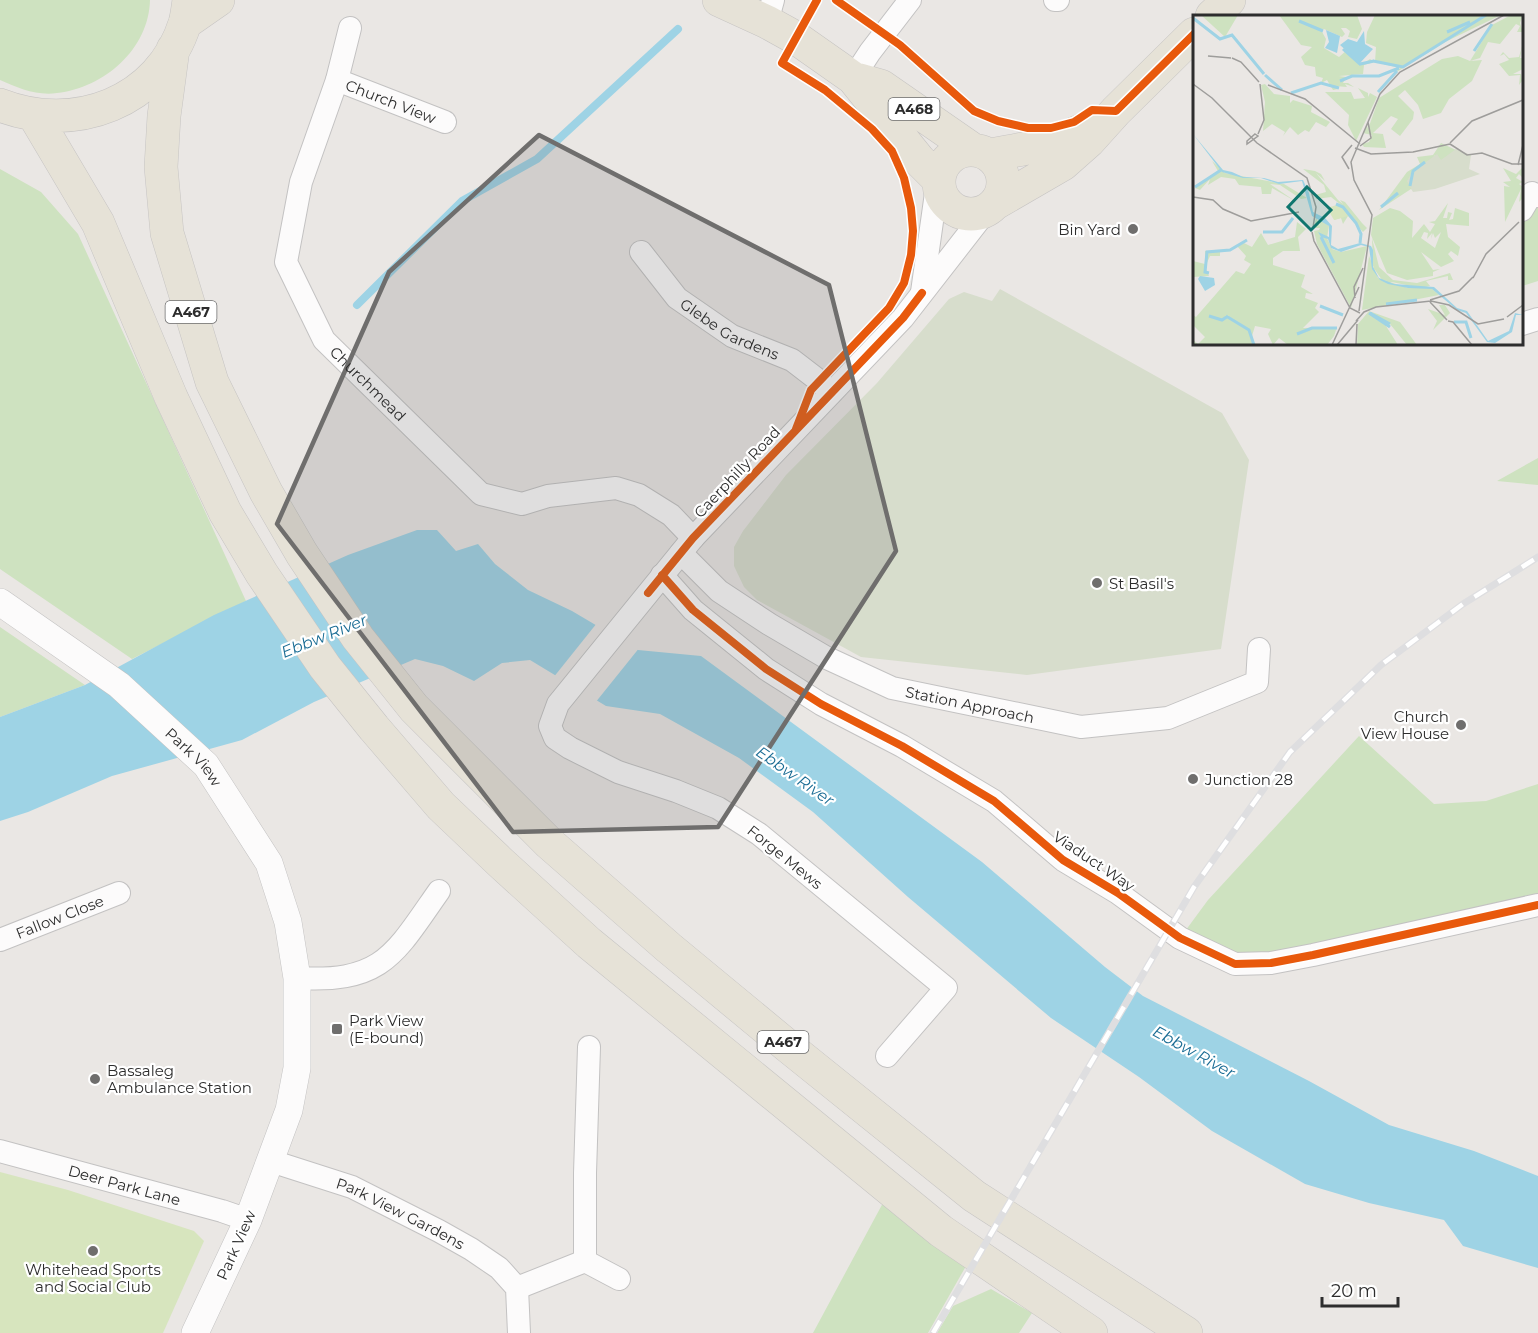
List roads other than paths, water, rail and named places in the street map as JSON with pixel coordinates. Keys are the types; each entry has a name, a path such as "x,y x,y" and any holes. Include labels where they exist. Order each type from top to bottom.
{"main road":[{"path":"14,113 62,117 88,113 114,104 138,90 158,71 182,24 218,0"},
{"name":"A468","path":"719,0 770,11 796,38 853,78 938,179"},
{"path":"1213,15 1229,0"},
{"name":"A467","path":"182,24 164,116 161,167 167,233 212,382 266,492 302,554 358,638 414,708 549,843 669,948 974,1196 1186,1333"},
{"name":"Caerphilly Road","path":"1116,111 1075,135 1034,147 981,152 960,151 950,157 941,168 938,179 944,200 952,208 962,213 973,214 990,207 1063,164 1089,141 1193,35"},
{"name":"A468","path":"853,78 881,86 981,152"},
{"name":"A467","path":"14,113 98,223 171,397 225,512 262,574 325,667 441,806 590,943 941,1231 1091,1333"},
{"name":"Caerphilly Road","path":"981,152 998,164 1004,181 1002,189 990,207"}],"street":[{"path":"853,78 910,0"},
{"name":"Churchmead","path":"350,28 337,80 301,182 286,262 324,340 481,494 522,504 548,496 616,488 639,495 671,515 687,546"},
{"name":"Church View","path":"337,80 445,122"},
{"name":"Caerphilly Road","path":"922,293 938,179"},
{"path":"1523,207 1532,193 1538,196"},
{"name":"Caerphilly Road","path":"558,704 687,546 903,318 990,207"},
{"name":"Glebe Gardens","path":"641,252 677,298 732,336 792,360 831,393"},
{"path":"1523,323 1538,319"},
{"name":"Station Approach","path":"687,546 719,591 827,658 892,688 1081,727 1168,718 1257,682 1259,650"},
{"name":"Viaduct Way","path":"662,575 693,610 766,669 821,704 902,746 994,801 1063,860 1118,893 1180,938 1235,964 1270,963 1313,955 1538,905"},
{"name":"Park View","path":"0,602 119,685 206,765 269,863 288,922 297,978 297,1068 289,1110 248,1220 195,1333"},
{"name":"Forge Mews","path":"558,704 550,726 555,738 618,772 718,808 759,834 946,988 887,1056"},
{"path":"297,978 323,980 370,970 401,944 439,891"},
{"name":"Fallow Close","path":"0,940 118,893"},
{"path":"585,1261 589,1047"},
{"name":"Deer Park Lane","path":"0,1151 213,1208 248,1220"},
{"name":"Park View Gardens","path":"271,1161 352,1187 439,1231 500,1268 517,1288"},
{"path":"519,1333 517,1288 585,1261 619,1279"}],"water":[{"name":"Ebbw River","path":"417,530 437,530 456,551 478,544 495,564 528,590 572,611 638,650 701,656 982,862 1105,967 1143,996 1309,1081 1389,1125 1474,1151 1538,1176 1538,1268 1463,1246 1444,1220 1369,1203 1305,1184 1212,1131 1139,1077 1051,1018 908,897 813,812 739,758 660,714 606,706 530,660 502,663 474,681 443,666 415,659 314,702 242,740 112,776 28,812 0,821 0,717 85,685 214,615 348,555"}],"waterway":[{"path":"357,305 462,201 537,159 678,29"}],"railway":[{"path":"933,1333 1194,887 1290,752 1381,665 1463,604 1538,557"}],"place":[{"name":"Bin Yard","path":"1133,229"},
{"name":"St Basil's","path":"1097,583"},
{"name":"Church View House","path":"1461,725"},
{"name":"Junction 28","path":"1193,779"},
{"name":"Park View (E-bound)","path":"337,1029"},
{"name":"Bassaleg Ambulance Station","path":"95,1079"},
{"name":"Whitehead Sports and Social Club","path":"93,1251"}]}
